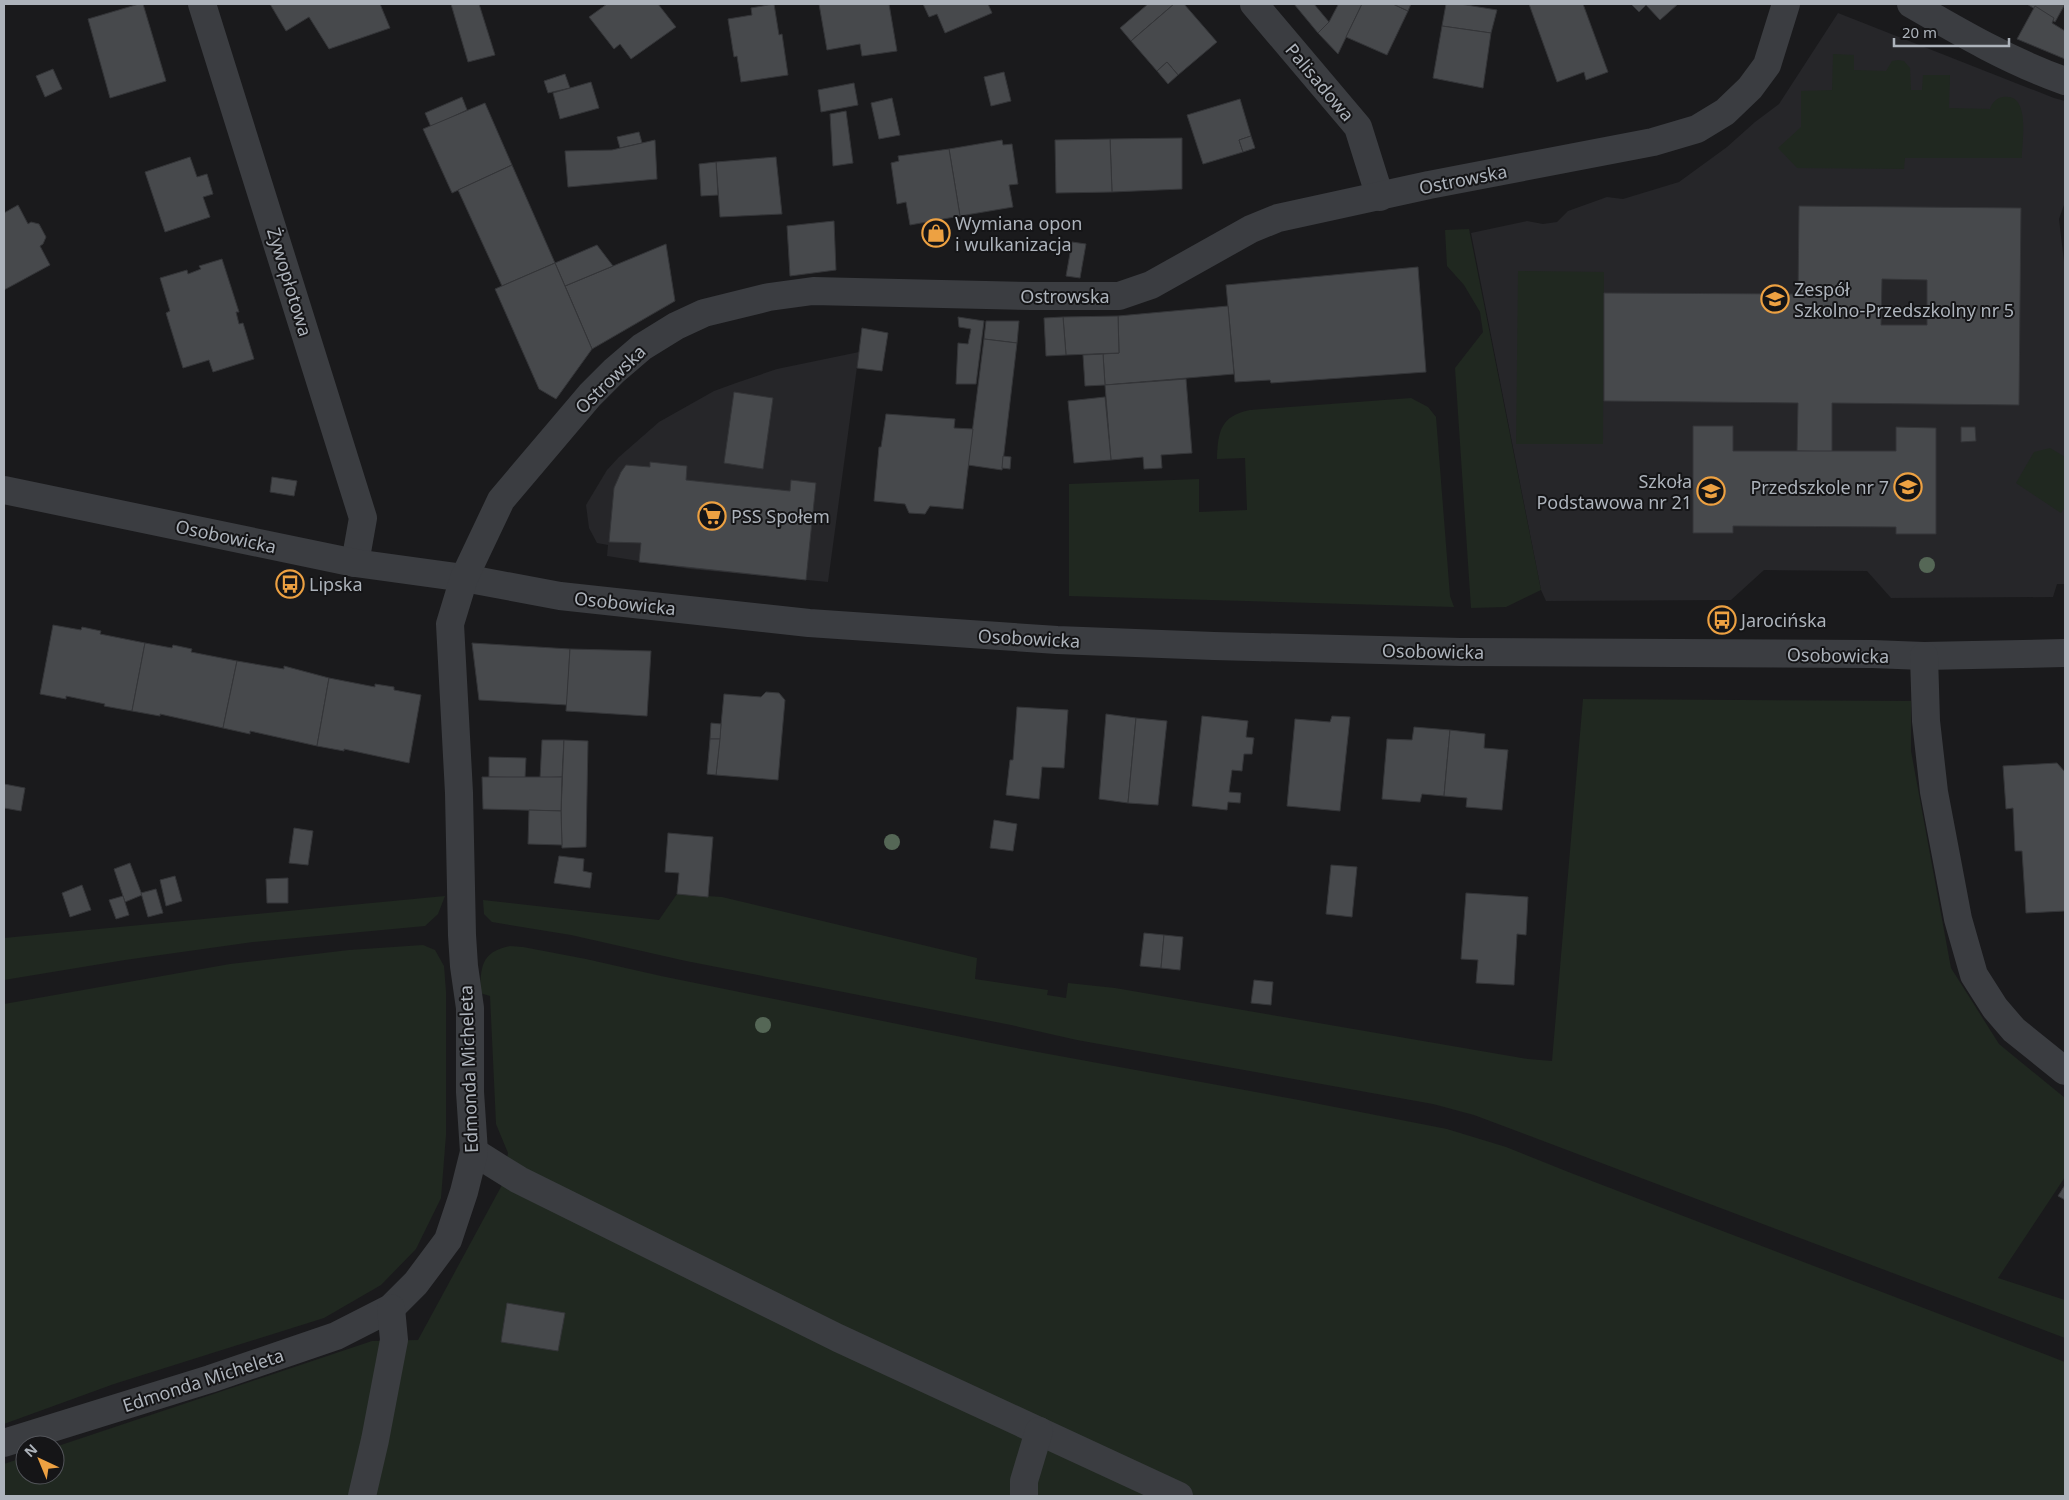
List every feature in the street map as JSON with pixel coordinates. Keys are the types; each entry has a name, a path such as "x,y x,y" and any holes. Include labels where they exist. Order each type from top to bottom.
{"street":[{"name":"Żywopłotowa","path":"202,4 362,518 355,563"},
{"name":"Palisadowa","path":"1254,4 1358,127 1380,197"},
{"name":"Ostrowska","path":"464,578 501,500 590,395 614,370 642,347 676,326 704,313 769,296 813,291 1119,296 1151,285 1250,229 1278,218 1429,185 1653,142 1697,129 1725,112 1750,88 1768,65 1786,4"},
{"path":"1911,4 1992,50 2065,81"},
{"name":"Osobowicka","path":"4,490 355,563 464,578 560,596 809,623 1057,640 1461,652 1872,654 1924,656 2065,654"},
{"name":"Edmonda Micheleta","path":"4,1443 210,1379 336,1336 391,1308 416,1283 448,1240 464,1192 474,1152 470,1092 470,1008 462,935 459,793 449,642 450,624 464,578"},
{"path":"1924,656 1926,721 1934,792 1958,918 1974,975 1995,1008 2014,1030 2065,1071"},
{"path":"474,1152 519,1180 838,1338 1179,1496"},
{"path":"362,1496 394,1340 391,1308"},
{"path":"1024,1496 1024,1481 1039,1430"}],"shaded area":[{"name":"Zespół Szkolno-Przedszkolny nr 5","path":"1838,13 2065,101 2065,202 2059,219 2065,270 2065,584 2057,584 2053,597 1891,598 1867,571 1764,570 1731,600 1546,601 1541,590 1471,233 1527,221 1543,224 1557,222 1568,211 1607,197 1623,199 1679,182 1727,147 1779,104"},
{"path":"1833,54 1854,55 1854,70 1886,71 1892,61 1904,61 1910,68 1911,90 1922,90 1923,75 1950,75 1949,108 1990,109 1998,98 2012,98 2018,102 2023,120 2022,158 1905,158 1904,169 1797,168 1778,148 1801,127 1801,91 1832,90"},
{"path":"1469,229 1541,590 1506,607 1471,608 1455,368 1483,332 1480,312 1464,285 1447,266 1445,230"},
{"path":"1518,271 1604,272 1603,444 1516,444"},
{"path":"859,352 828,582 690,569 607,556 608,545 597,543 589,528 586,505 607,470 659,422 714,391 736,383 777,369"},
{"path":"1411,398 1428,407 1436,417 1450,596 1454,607 1069,596 1069,484 1199,479 1199,512 1247,510 1245,458 1217,459 1220,433 1232,416 1250,410"},
{"path":"2050,448 2065,457 2065,507 2061,513 2016,483 2034,452"},
{"path":"1583,699 1911,701 1911,751 1951,968 1999,1044 2065,1098 2065,1177 1998,1278 2065,1300 2065,1338 1474,1115 1433,1104 1077,1040 1011,1025 686,961 571,935 492,922 484,914 483,900 659,920 677,894 722,897 977,958 975,979 1048,990 1047,995 1066,998 1068,983 1115,988 1528,1059 1552,1061"},
{"path":"445,896 438,914 425,926 253,942 125,960 4,980 4,938"},
{"path":"423,945 435,950 444,966 446,992 446,1135 441,1198 416,1249 381,1285 324,1318 114,1384 4,1424 4,1004 230,964 349,950"},
{"path":"510,946 523,947 586,959 1011,1047 1447,1129 1506,1147 2065,1362 2065,1496 4,1496 4,1464 15,1460 15,1485 65,1485 65,1444 372,1341 418,1340 502,1185 508,1153 496,1124 490,996 480,993 484,962 493,952"}],"building":[{"path":"143,4 166,81 110,98 88,19"},
{"path":"270,4 380,4 390,28 329,49 309,17 286,31"},
{"path":"451,4 479,4 495,55 468,62"},
{"path":"607,4 658,4 676,27 631,59 620,44 614,49 589,17"},
{"path":"774,4 779,35 782,34 788,75 741,82 737,56 734,57 728,19 752,15 751,8"},
{"path":"819,4 889,4 897,51 862,56 860,44 827,50"},
{"path":"923,4 988,4 992,13 945,33 937,14 929,17"},
{"path":"1148,4 1174,4 1131,41 1120,28"},
{"path":"1174,4 1184,4 1217,42 1178,75 1167,62 1157,71 1131,41"},
{"path":"1294,4 1314,4 1329,22 1318,33"},
{"path":"1335,4 1362,4 1338,54 1318,33 1329,22 1338,5"},
{"path":"1362,4 1393,4 1408,11 1387,55 1346,37"},
{"path":"1393,4 1411,4 1408,11"},
{"path":"1446,4 1460,4 1497,10 1491,33 1442,26"},
{"path":"1529,4 1583,4 1608,72 1586,80 1584,72 1557,82"},
{"path":"1631,4 1678,4 1660,20 1646,5 1639,12"},
{"path":"2027,4 2065,4 2055,22"},
{"path":"2035,6 2054,18 2052,23 2065,31 2065,59 2017,39"},
{"path":"1442,26 1491,33 1483,88 1433,78"},
{"path":"1167,62 1178,75 1168,84 1157,71"},
{"path":"53,69 62,89 45,97 36,76"},
{"path":"1004,72 1011,101 991,106 984,77"},
{"path":"565,74 570,88 548,93 544,81"},
{"path":"591,82 599,108 560,119 553,93"},
{"path":"854,83 858,105 821,112 818,90"},
{"path":"462,97 467,110 431,127 425,113"},
{"path":"892,98 900,135 879,139 871,103"},
{"path":"1240,99 1251,136 1239,140 1243,152 1203,164 1187,115"},
{"path":"485,103 512,165 452,193 423,129"},
{"path":"846,111 853,163 833,166 830,114"},
{"path":"639,132 642,143 620,148 617,137"},
{"path":"1251,136 1255,148 1243,152 1239,140"},
{"path":"1182,138 1182,189 1112,192 1110,139"},
{"path":"1110,139 1112,192 1056,193 1055,140"},
{"path":"655,140 657,179 568,187 565,151 612,150"},
{"path":"1002,140 1003,145 1012,144 1018,184 1009,185 1013,207 960,216 949,149"},
{"path":"949,149 960,216 910,225 906,202 897,204 891,163 899,161 898,156"},
{"path":"190,157 197,177 207,174 213,194 203,197 210,217 165,232 145,172"},
{"path":"776,157 782,214 720,217 716,162"},
{"path":"716,162 718,195 701,196 699,164"},
{"path":"512,165 555,263 502,286 458,190"},
{"path":"18,205 28,224 31,222 39,224 46,237 40,246 50,265 4,290 4,213"},
{"path":"1799,206 2021,208 2019,405 1832,403 1832,452 1797,451 1798,403 1604,401 1604,293 1798,294","holes":["1882,279 1927,280 1927,325 1881,325"]},
{"path":"834,221 836,270 790,276 787,226"},
{"path":"1072,242 1086,244 1080,278 1066,276"},
{"path":"666,244 675,301 592,349 565,286"},
{"path":"597,245 613,266 565,286 555,263"},
{"path":"222,259 239,312 236,312 239,324 243,323 254,359 213,372 209,360 183,368 166,313 170,311 160,278 187,270 188,274 201,269 199,266"},
{"path":"555,263 592,349 556,399 539,389 495,289"},
{"path":"1418,267 1426,372 1271,383 1270,380 1235,382 1226,285"},
{"path":"1228,306 1234,374 1105,385 1103,354 1119,353 1118,316"},
{"path":"1118,316 1119,353 1066,355 1063,317"},
{"path":"958,317 984,321 976,384 956,384 958,343 968,344 971,329 959,327"},
{"path":"1063,317 1066,355 1046,356 1044,318"},
{"path":"986,321 1019,321 1017,343 984,339"},
{"path":"862,328 888,333 882,371 857,368"},
{"path":"984,339 1017,343 1002,470 968,465"},
{"path":"1103,354 1105,385 1085,386 1083,355"},
{"path":"1186,379 1192,453 1161,455 1162,468 1144,469 1143,457 1111,460 1105,385"},
{"path":"734,392 773,398 763,469 724,463"},
{"path":"1105,397 1111,460 1074,463 1068,401"},
{"path":"886,414 955,419 954,428 973,429 963,509 930,506 925,514 909,513 905,504 874,501 879,447 881,447"},
{"path":"1693,426 1733,426 1733,451 1896,451 1896,427 1936,428 1936,534 1896,534 1896,527 1733,526 1733,533 1693,533"},
{"path":"1961,427 1975,427 1976,441 1961,442"},
{"path":"1003,456 1011,457 1010,469 1002,468"},
{"name":"PSS Społem","path":"650,462 687,466 686,480 790,491 791,480 816,483 806,580 639,562 641,543 609,542 614,488 621,472 626,465 650,467"},
{"path":"272,477 297,481 294,496 270,492"},
{"path":"53,625 81,630 82,627 101,631 100,634 145,643 132,711 66,696 66,699 40,694"},
{"path":"145,643 172,648 173,645 192,649 191,652 237,661 223,728 160,714 160,716 132,711"},
{"path":"472,643 570,649 567,705 479,700"},
{"path":"570,649 651,651 647,716 566,711"},
{"path":"237,661 284,669 284,666 329,678 317,746 250,731 250,734 223,728"},
{"path":"329,678 375,687 375,684 394,687 394,690 421,695 409,763 344,749 344,751 317,746"},
{"path":"766,692 779,693 785,700 778,780 716,775 724,694 761,697"},
{"path":"1017,707 1068,710 1064,768 1042,767 1039,799 1006,795 1010,760 1013,760"},
{"path":"1106,714 1136,718 1128,803 1099,799"},
{"path":"1202,716 1248,721 1246,737 1254,738 1252,754 1244,754 1242,771 1232,770 1229,792 1241,793 1240,803 1228,802 1227,810 1192,806"},
{"path":"1332,716 1350,717 1340,811 1287,806 1295,719 1330,722"},
{"path":"1136,718 1167,721 1158,805 1128,803"},
{"path":"711,723 721,724 720,739 710,739"},
{"path":"1414,727 1450,730 1444,796 1422,794 1420,802 1382,799 1387,739 1412,740"},
{"path":"1450,730 1485,734 1484,748 1508,750 1502,810 1466,807 1467,798 1444,796"},
{"path":"710,739 720,739 716,775 707,774"},
{"path":"542,740 564,740 562,777 540,778"},
{"path":"564,740 588,741 586,847 562,848 561,811"},
{"path":"489,757 526,758 525,778 489,777"},
{"path":"2057,763 2065,772 2065,911 2026,913 2022,851 2015,851 2013,808 2006,809 2003,766"},
{"path":"482,777 562,777 561,811 483,809"},
{"path":"4,784 25,788 21,811 4,808"},
{"path":"529,810 561,811 562,845 528,844"},
{"path":"994,820 1017,824 1013,851 990,848"},
{"path":"294,828 313,831 308,865 289,863"},
{"path":"668,833 713,837 708,897 677,894 679,873 665,872"},
{"path":"559,856 584,859 583,871 592,873 590,888 554,883"},
{"path":"130,863 142,895 125,902 114,869"},
{"path":"1331,865 1357,867 1352,917 1326,914"},
{"path":"175,876 182,901 166,906 160,880"},
{"path":"288,878 288,903 267,903 266,879"},
{"path":"82,885 91,910 70,917 62,893"},
{"path":"156,889 163,913 148,917 141,893"},
{"path":"1466,893 1528,897 1526,935 1517,934 1514,985 1476,983 1478,960 1461,959"},
{"path":"123,896 129,915 116,919 109,900"},
{"path":"1144,933 1164,935 1161,968 1140,966"},
{"path":"1164,935 1183,937 1180,970 1161,968"},
{"path":"1254,980 1273,982 1271,1005 1251,1003"},
{"path":"2065,1185 2065,1200 2058,1196"},
{"path":"507,1303 565,1313 558,1351 501,1342"}],"place":[{"name":"Wymiana opon i wulkanizacja","path":"936,233"},
{"name":"Zespół Szkolno-Przedszkolny nr 5","path":"1775,299"},
{"name":"Przedszkole nr 7","path":"1908,487"},
{"name":"Szkoła Podstawowa nr 21","path":"1711,491"},
{"name":"PSS Społem","path":"712,516"},
{"name":"Lipska","path":"290,584"},
{"name":"Jarocińska","path":"1722,620"}]}
